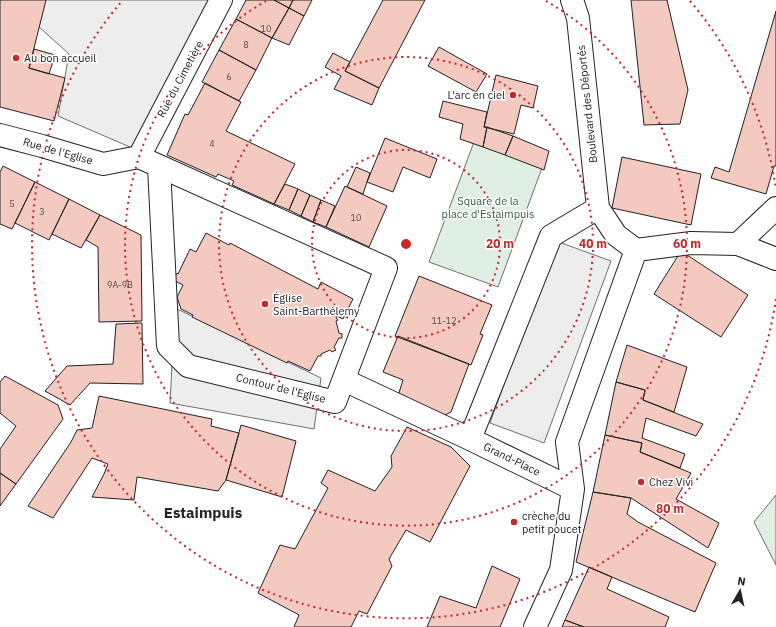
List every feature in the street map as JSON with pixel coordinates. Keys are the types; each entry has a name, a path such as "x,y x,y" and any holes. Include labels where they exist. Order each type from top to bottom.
{"street":[{"name":"Rue du Cimetière","path":"139,157 222,0"},
{"name":"Boulevard des Déportés","path":"572,0 578,18 598,208"},
{"name":"Rue de l'Eglise","path":"0,135 104,164 139,157"},
{"name":"Contour de l'Eglise","path":"139,157 386,268 335,402 188,366 168,346 159,167"},
{"path":"598,208 616,235 636,250 691,242 738,244 776,259"},
{"name":"Grand-Place","path":"572,489 470,439 551,236 598,208"},
{"path":"738,244 776,208"},
{"path":"535,627 562,570 572,489 567,442 636,250"},
{"path":"344,380 470,439"}],"green space":[{"name":"Square de la place d'Estaimpuis","path":"474,142 542,168 498,287 429,262"},
{"path":"776,495 776,565 754,522"}],"shaded area":[{"path":"45,0 214,0 137,150 58,116 69,54 38,26"},
{"path":"556,241 611,261 544,443 490,423"},
{"path":"175,308 321,378 314,429 170,403"}],"building":[{"name":"Au bon accueil","path":"0,0 46,0 29,68 65,78 54,121 0,107"},
{"path":"246,0 274,0 289,8 272,38 236,19"},
{"path":"274,0 293,0 289,8"},
{"path":"293,0 312,0 304,16 289,8"},
{"path":"383,0 425,0 379,88 345,71"},
{"path":"631,0 667,0 688,90 680,124 644,125"},
{"path":"289,8 304,16 289,45 272,38"},
{"path":"776,11 776,166 774,166 766,194 711,178 715,167 729,172"},
{"path":"236,19 272,38 256,70 219,50"},
{"path":"439,47 487,74 476,92 428,66"},
{"path":"34,49 55,55 49,74 29,68"},
{"path":"219,50 256,70 239,101 202,82"},
{"path":"333,53 350,62 345,71 379,88 372,105 334,89 341,76 325,67"},
{"name":"L'arc en ciel","path":"496,75 538,86 533,108 521,105 514,134 484,127"},
{"path":"205,83 241,102 226,131 295,164 274,204 232,185 234,181 218,174 216,177 167,155 185,114 188,115"},
{"path":"443,101 487,112 484,127 487,127 483,147 460,139 463,124 439,117"},
{"path":"487,127 513,136 505,155 483,147"},
{"path":"513,136 549,151 544,170 505,155"},
{"path":"385,138 437,159 430,178 403,167 393,192 367,182"},
{"path":"622,157 701,174 691,225 612,208"},
{"path":"3,166 35,182 12,229 0,224 0,172"},
{"path":"356,167 370,173 363,194 347,187"},
{"path":"35,182 69,199 49,240 15,223"},
{"path":"285,184 298,189 289,210 274,204"},
{"path":"345,186 387,206 369,247 326,227"},
{"path":"298,189 310,195 301,216 289,210"},
{"path":"310,195 321,200 313,222 301,216"},
{"path":"69,199 100,215 81,248 52,234"},
{"path":"321,200 335,206 326,227 313,222"},
{"path":"100,215 141,235 142,321 99,322 98,247 86,240"},
{"name":"Église Saint-Barthélemy","path":"206,233 229,245 230,243 318,289 321,282 353,299 343,319 337,316 336,318 338,320 336,321 339,333 342,334 342,338 339,338 334,347 336,350 332,352 330,350 321,354 321,356 318,356 310,371 288,361 287,363 192,317 193,315 181,309 177,297 183,285 173,280 177,273 178,274 190,249 196,252"},
{"path":"681,251 748,295 721,337 654,294"},
{"path":"419,276 492,305 480,334 483,335 471,365 395,336"},
{"path":"142,323 143,384 90,383 70,405 45,391 67,366 113,364 116,324"},
{"path":"398,336 469,364 451,412 441,417 397,399 403,380 383,372"},
{"path":"627,345 687,367 674,412 643,400 645,390 616,382"},
{"path":"5,376 58,405 63,419 16,484 0,473 0,449 16,426 0,413 0,382"},
{"path":"616,382 645,390 643,400 703,424 696,436 646,418 642,438 685,454 680,468 640,452 642,443 605,435"},
{"path":"99,396 212,419 211,426 239,433 226,480 218,491 137,477 134,500 92,497 108,464 92,458 53,518 28,506 71,442 77,430 92,428"},
{"path":"241,425 296,441 282,497 226,480"},
{"path":"407,427 451,447 470,466 430,542 406,530 389,559 392,566 367,614 359,611 351,627 294,627 299,615 258,593 280,545 295,549 328,488 321,483 328,470 375,491 392,467 391,456"},
{"name":"Chez Vivi","path":"605,435 642,443 640,452 691,473 676,499 719,523 708,548 631,498 593,492"},
{"path":"0,473 16,484 0,506"},
{"path":"593,492 631,498 627,514 638,522 716,563 695,612 576,562"},
{"path":"492,566 520,579 500,627 427,627 440,596 476,608"},
{"path":"589,567 612,577 607,589 669,617 665,627 584,627 565,620"},
{"path":"565,620 584,627 562,627"}],"place":[{"name":"Au bon accueil","path":"16,58"},
{"name":"L'arc en ciel","path":"513,95"},
{"name":"Église Saint-Barthélemy","path":"265,304"},
{"name":"Chez Vivi","path":"641,482"},
{"name":"crèche du petit poucet","path":"514,522"}],"district":[{"name":"Estaimpuis","path":"203,512"}]}
